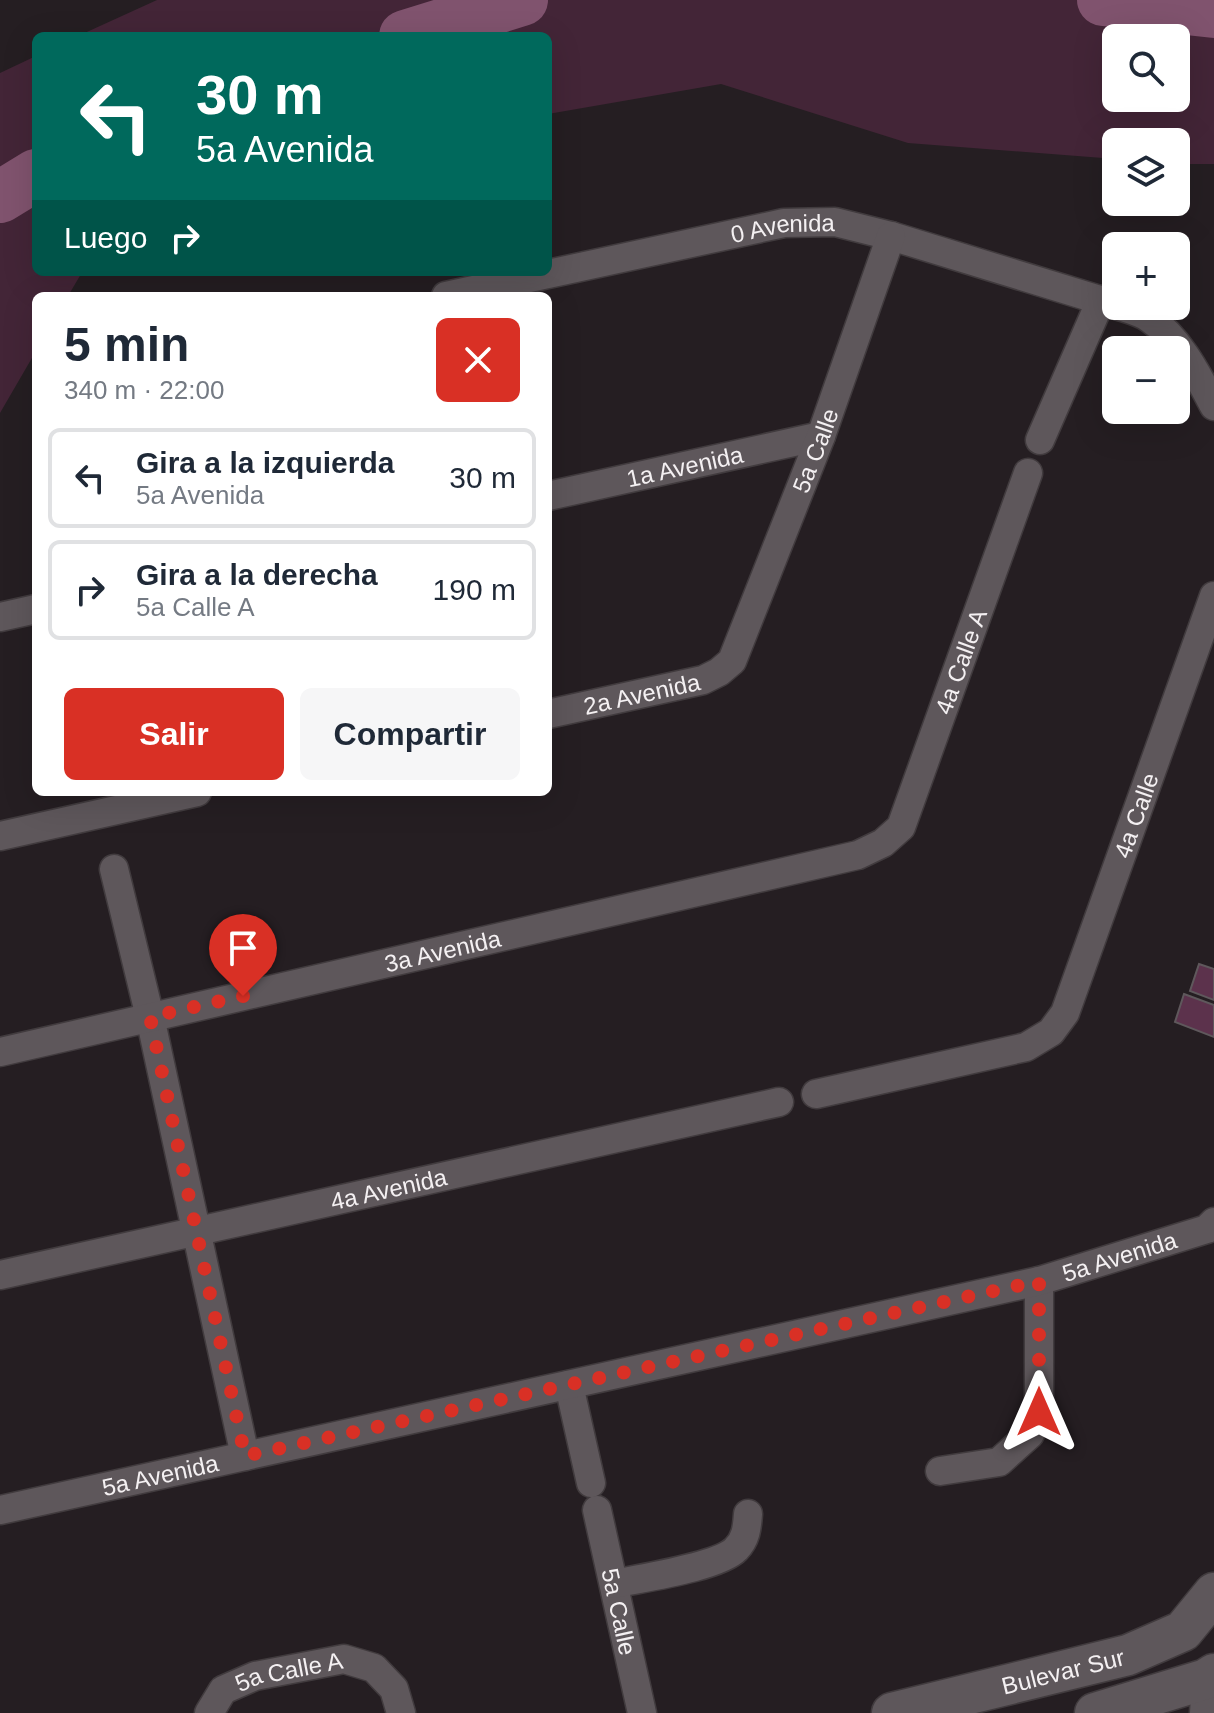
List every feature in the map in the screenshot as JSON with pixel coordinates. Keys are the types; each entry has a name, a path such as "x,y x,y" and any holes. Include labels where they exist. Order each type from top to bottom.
{"main road":[{"name":"Bulevar Sur","path":"892,1713 985,1701 1128,1655 1183,1631 1214,1593"},
{"name":"Bulevar Sur","path":"1095,1713 1208,1689"}],"street":[{"name":"0 Avenida","path":"552,273 784,223 835,222 891,236 1102,301"},
{"name":"5a Calle","path":"732,661 821,436 891,236"},
{"name":"0 Avenida","path":"465,292 539,276"},
{"path":"1040,440 1104,320"},
{"name":"0 Avenida","path":"1152,320 1171,337 1192,364 1214,406"},
{"name":"1a Avenida","path":"552,495 821,436"},
{"name":"4a Calle A","path":"883,843 901,827 1028,473"},
{"name":"4a Calle","path":"816,1094 1026,1047 1051,1032 1065,1013 1214,596"},
{"path":"0,617 32,610"},
{"name":"2a Avenida","path":"552,713 703,680 732,661"},
{"path":"0,836 179,796"},
{"name":"3a Avenida","path":"0,1052 858,855 883,843"},
{"path":"114,869 150,1017 245,1456"},
{"name":"4a Avenida","path":"0,1275 779,1102"},
{"name":"5a Avenida","path":"0,1510 1039,1281 1212,1227"},
{"path":"940,1471 999,1462 1030,1434 1039,1412 1039,1281"},
{"path":"569,1385 591,1483"},
{"name":"5a Calle","path":"597,1510 642,1713"},
{"path":"614,1584 719,1561 735,1550 746,1535 748,1514"},
{"name":"5a Calle A","path":"209,1713 223,1690 255,1676 344,1659 374,1668 394,1689 401,1713"}],"shaded area":[{"path":"157,0 1214,0 1214,164 1190,164 1190,128 1102,128 1102,158 908,143 721,84 552,113 552,32 87,32"},
{"path":"32,58 32,276 80,276 70,292 32,292 32,358 0,413 0,73"}],"building":[{"path":"1199,964 1214,969 1214,1000 1190,991"},
{"path":"1184,994 1214,1005 1214,1037 1175,1022"}],"waterway":[{"path":"418,32 522,0"},
{"path":"1103,0 1214,12"},
{"path":"0,197 32,177"}],"route":[{"path":"243,996 150,1017 245,1456 1039,1281 1039,1412"}]}
